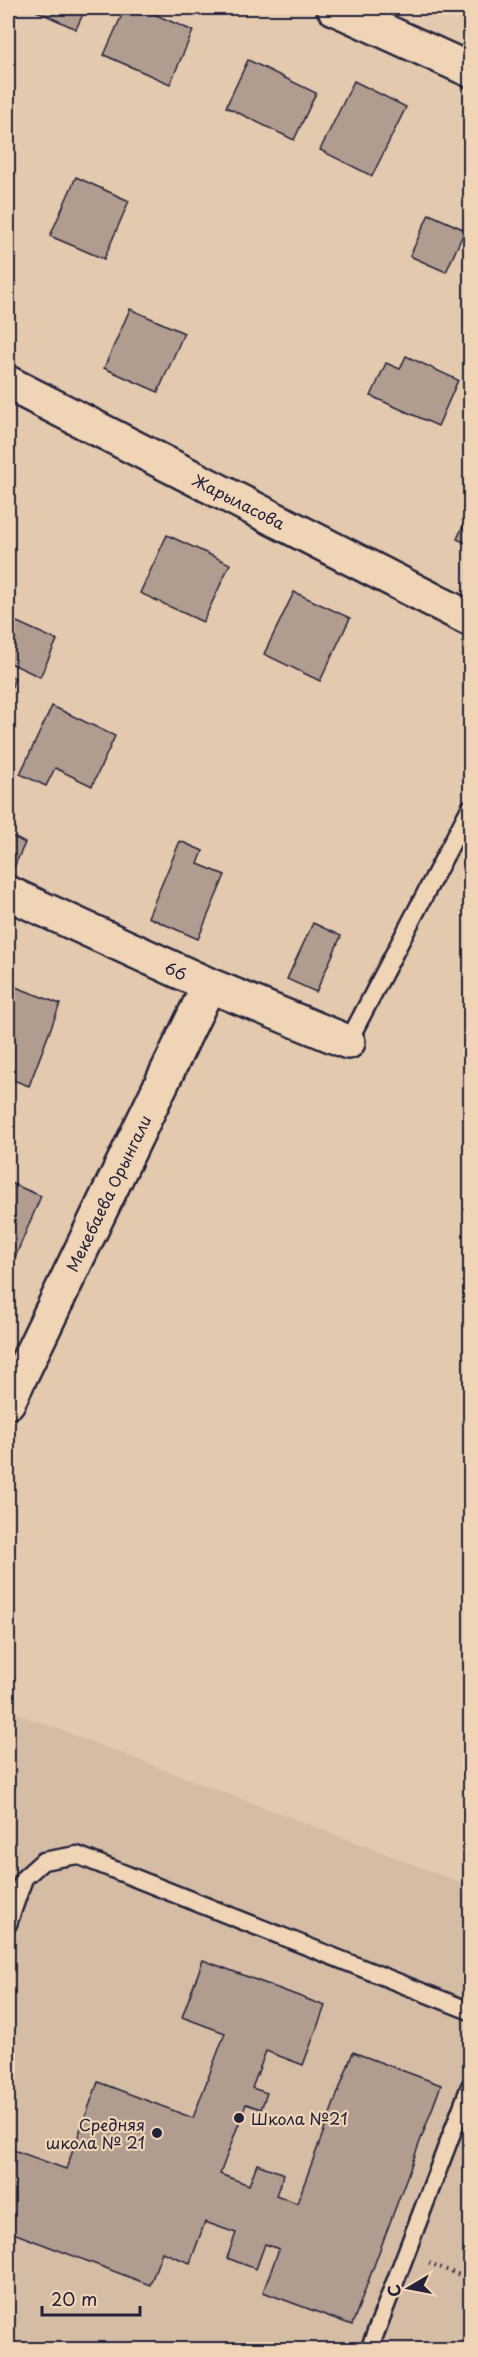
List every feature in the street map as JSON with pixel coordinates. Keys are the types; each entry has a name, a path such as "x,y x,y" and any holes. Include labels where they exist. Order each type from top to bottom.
{"street":[{"path":"334,8 471,70"},
{"name":"Жарыласова","path":"8,383 471,619"},
{"name":"66","path":"8,893 209,985 348,1042"},
{"name":"Мекебаева Орынгали","path":"8,1402 209,985"}],"lane":[{"path":"348,1042 471,808"},
{"path":"8,1924 24,1878 43,1861 77,1855 471,2011"},
{"path":"369,2349 471,2086"}],"path":[{"path":"405,2254 471,2279"}],"shaded area":[{"name":"Школа №21","path":"13,1712 470,1886 470,2349 8,2349 8,1727"}],"building":[{"path":"30,8 86,8 76,29"},
{"path":"125,8 140,8 193,31 170,84 104,55"},
{"path":"248,60 316,93 294,140 226,107"},
{"path":"354,81 406,107 372,176 320,150"},
{"path":"76,177 129,201 104,259 50,236"},
{"path":"429,214 465,230 446,272 410,256"},
{"path":"130,309 184,333 158,392 104,368"},
{"path":"406,356 458,380 438,426 371,396 386,363 400,369"},
{"path":"470,511 470,545 457,539"},
{"path":"167,535 230,564 203,622 140,593"},
{"path":"294,592 350,618 320,681 264,654"},
{"path":"8,618 57,640 40,677 8,662"},
{"path":"8,675 15,678 8,697"},
{"path":"52,706 115,736 92,786 55,768 46,786 20,774"},
{"path":"8,834 25,843 8,880"},
{"path":"180,841 203,851 198,864 225,875 198,939 148,917"},
{"path":"313,923 341,936 316,992 287,979"},
{"path":"8,984 60,1004 29,1086 8,1078"},
{"path":"8,1182 41,1196 14,1260 8,1257"},
{"name":"Средняя школа № 21","path":"203,1960 325,2006 303,2065 266,2051 252,2088 267,2093 261,2109 246,2104 220,2174 249,2185 257,2164 284,2174 276,2195 297,2203 353,2052 441,2085 352,2325 263,2292 279,2249 265,2244 256,2269 227,2258 236,2233 205,2222 190,2263 162,2252 150,2285 8,2231 8,2148 66,2169 98,2082 193,2118 225,2033 182,2017"}],"place":[{"name":"Школа №21","path":"239,2118"},
{"name":"Средняя школа № 21","path":"157,2133"}]}
